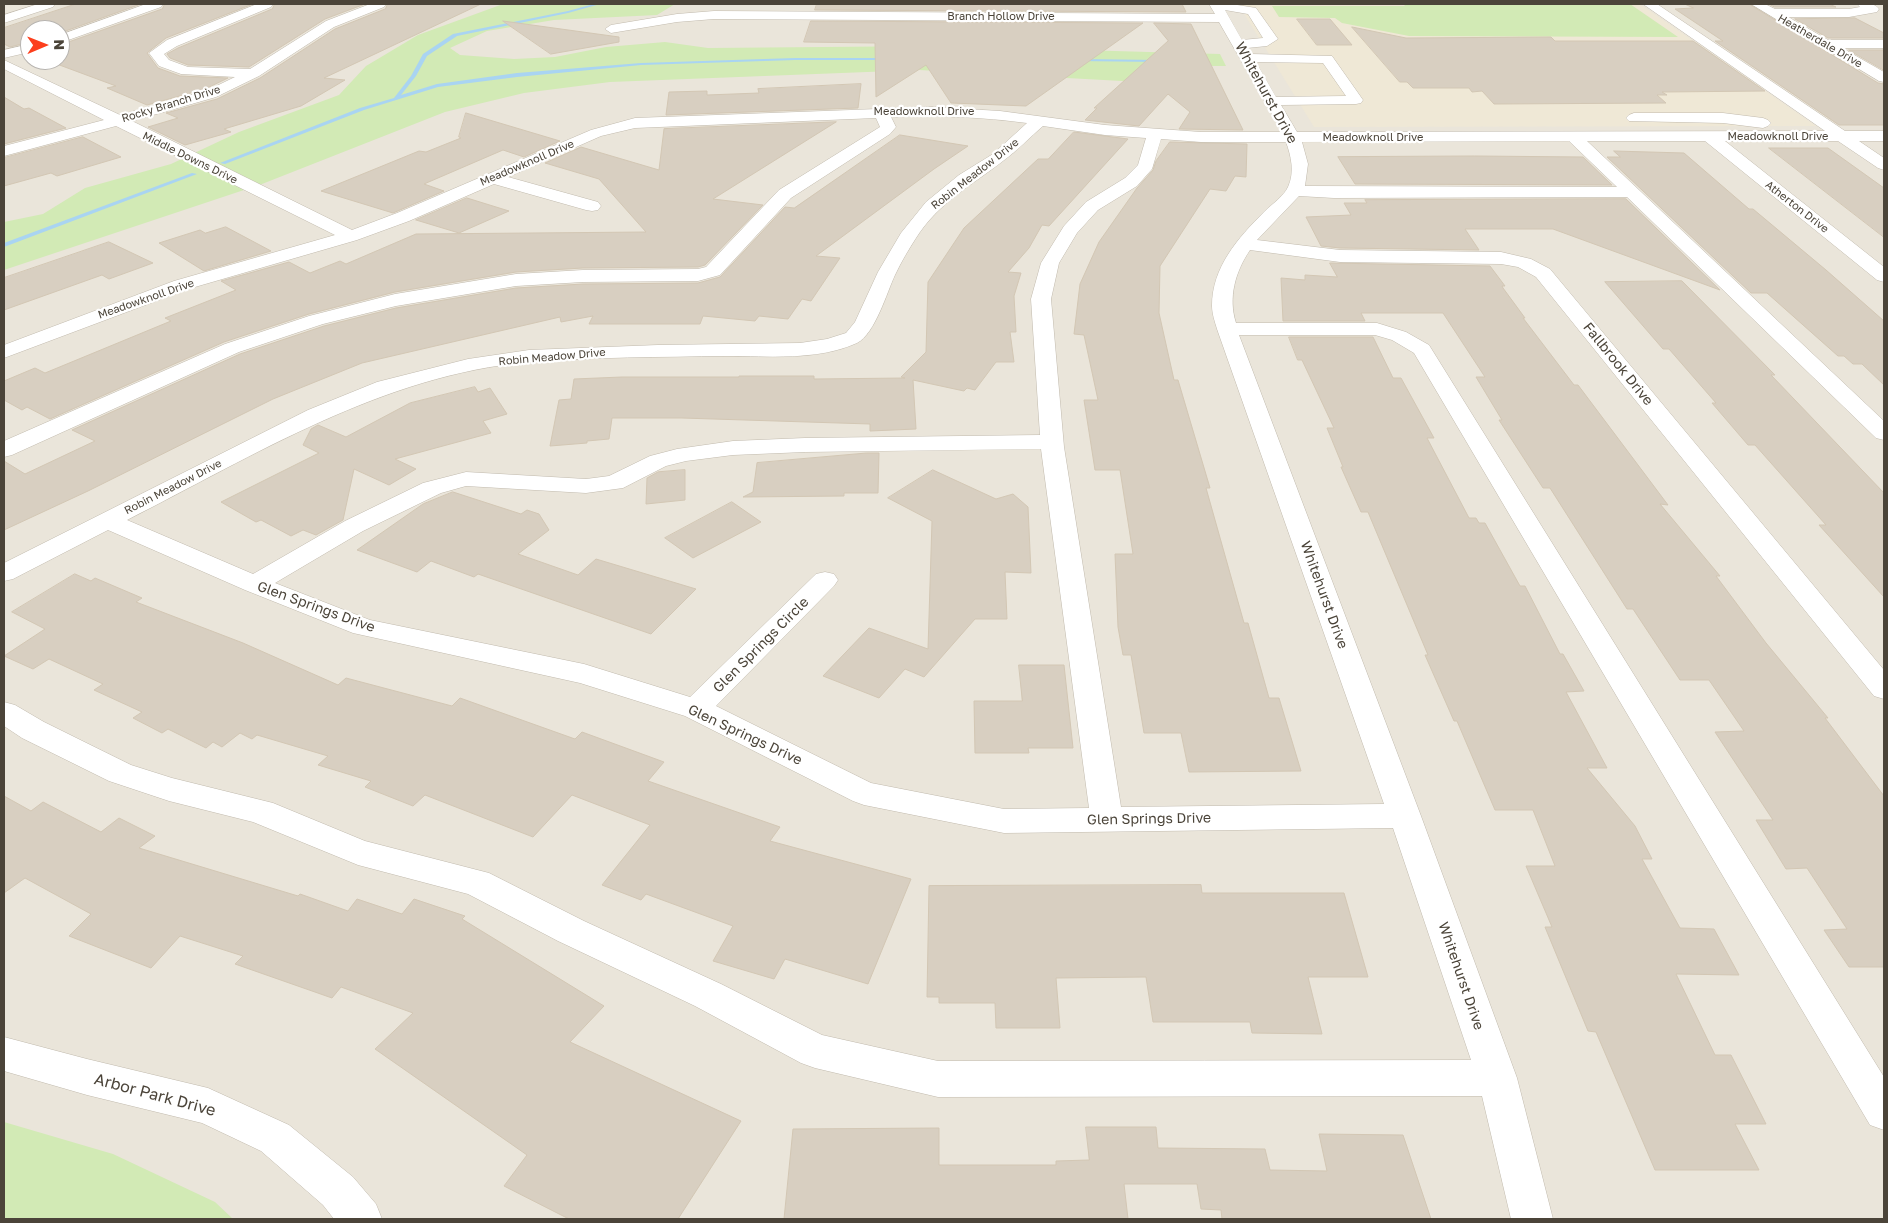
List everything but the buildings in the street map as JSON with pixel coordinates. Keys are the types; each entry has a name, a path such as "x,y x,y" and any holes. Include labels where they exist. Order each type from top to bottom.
{"street":[{"path":"4,19 49,4"},
{"path":"70,35 157,4"},
{"path":"254,73 186,70 164,63 156,53 172,43 267,4"},
{"name":"Rocky Branch Drive","path":"4,151 116,122 211,94 254,73 318,31 380,4"},
{"path":"1649,4 1884,165"},
{"name":"Heatherdale Drive","path":"1756,4 1884,78"},
{"path":"1773,13 1849,13 1873,9 1863,4"},
{"name":"Branch Hollow Drive","path":"611,29 677,18 780,10 1219,9"},
{"name":"Whitehurst Drive","path":"1219,9 1293,138 1301,162 1299,180 1295,191 1243,244 1227,272 1221,307 1497,1078 1532,1219"},
{"path":"1825,44 1884,44"},
{"path":"4,54 20,50"},
{"path":"1243,51 1293,59 1327,59 1356,100 1272,101"},
{"path":"1293,59 1302,73"},
{"name":"Middle Downs Drive","path":"4,64 116,122 351,236"},
{"path":"1312,87 1322,101"},
{"path":"4,450 232,348 316,320 395,300 516,280 583,276 698,275 713,272 784,194 885,131 888,127 881,112"},
{"name":"Meadowknoll Drive","path":"4,352 181,285 351,236 403,217 596,133 635,124 881,112 968,112 1154,134 1293,138 1884,136"},
{"path":"1617,118 1744,119 1810,136"},
{"name":"Robin Meadow Drive","path":"4,573 316,415 384,387 468,365 529,356 594,352 800,349 831,345 853,337 864,323 886,272 910,233 932,206 965,179 999,157 1040,120"},
{"path":"1446,138 1466,123"},
{"path":"1106,819 1052,442 1041,299 1050,263 1070,230 1092,206 1131,182 1146,166 1154,134"},
{"path":"1574,137 1884,433"},
{"name":"Atherton Drive","path":"1710,137 1884,276"},
{"path":"492,178 592,206"},
{"path":"1295,191 1334,193 1631,192"},
{"name":"Fallbrook Drive","path":"1243,244 1340,256 1501,258 1524,263 1543,273 1884,689"},
{"path":"1228,329 1377,329 1399,336 1422,349 1884,1112"},
{"path":"254,584 354,526 423,492 466,480 586,486 614,483 658,461 685,454 733,448 805,445 1052,442"},
{"name":"Glen Springs Drive","path":"107,521 254,584 363,627 584,674 696,709 864,793 1004,821 1404,816"},
{"name":"Glen Springs Circle","path":"696,709 825,580"},
{"path":"4,712 33,730 120,773 261,812 358,852 478,883 571,930 708,995 815,1051 938,1079 1497,1078"},
{"name":"Arbor Park Drive","path":"4,1054 87,1077 208,1106 217,1110 275,1138 338,1191 361,1219"}],"shaded area":[{"path":"4,4 1884,4 1884,1219 4,1219"},
{"path":"1238,4 1640,4 1816,126 1314,127"}],"green space":[{"path":"503,4 675,4 657,15 554,20 487,31 450,48 460,55 514,59 555,57 606,47 665,42 708,48 938,46 1220,54 1226,66 1168,66 1159,83 919,70 610,82 524,93 445,112 262,184 4,270 4,222 43,214 85,188 171,164 239,132 339,95 366,66 418,35"},
{"path":"1403,4 1630,4 1678,37 1409,36 1342,23 1335,18 1279,17 1272,6 1405,6"},
{"path":"4,1122 113,1154 215,1202 233,1219 4,1219"}],"waterway":[{"path":"396,98 413,76 425,55 455,35 598,4"},
{"path":"223,163 362,109 437,86 517,75 641,64 795,59 889,59"},
{"path":"1078,60 1159,61"},
{"path":"4,245 194,174"}]}
